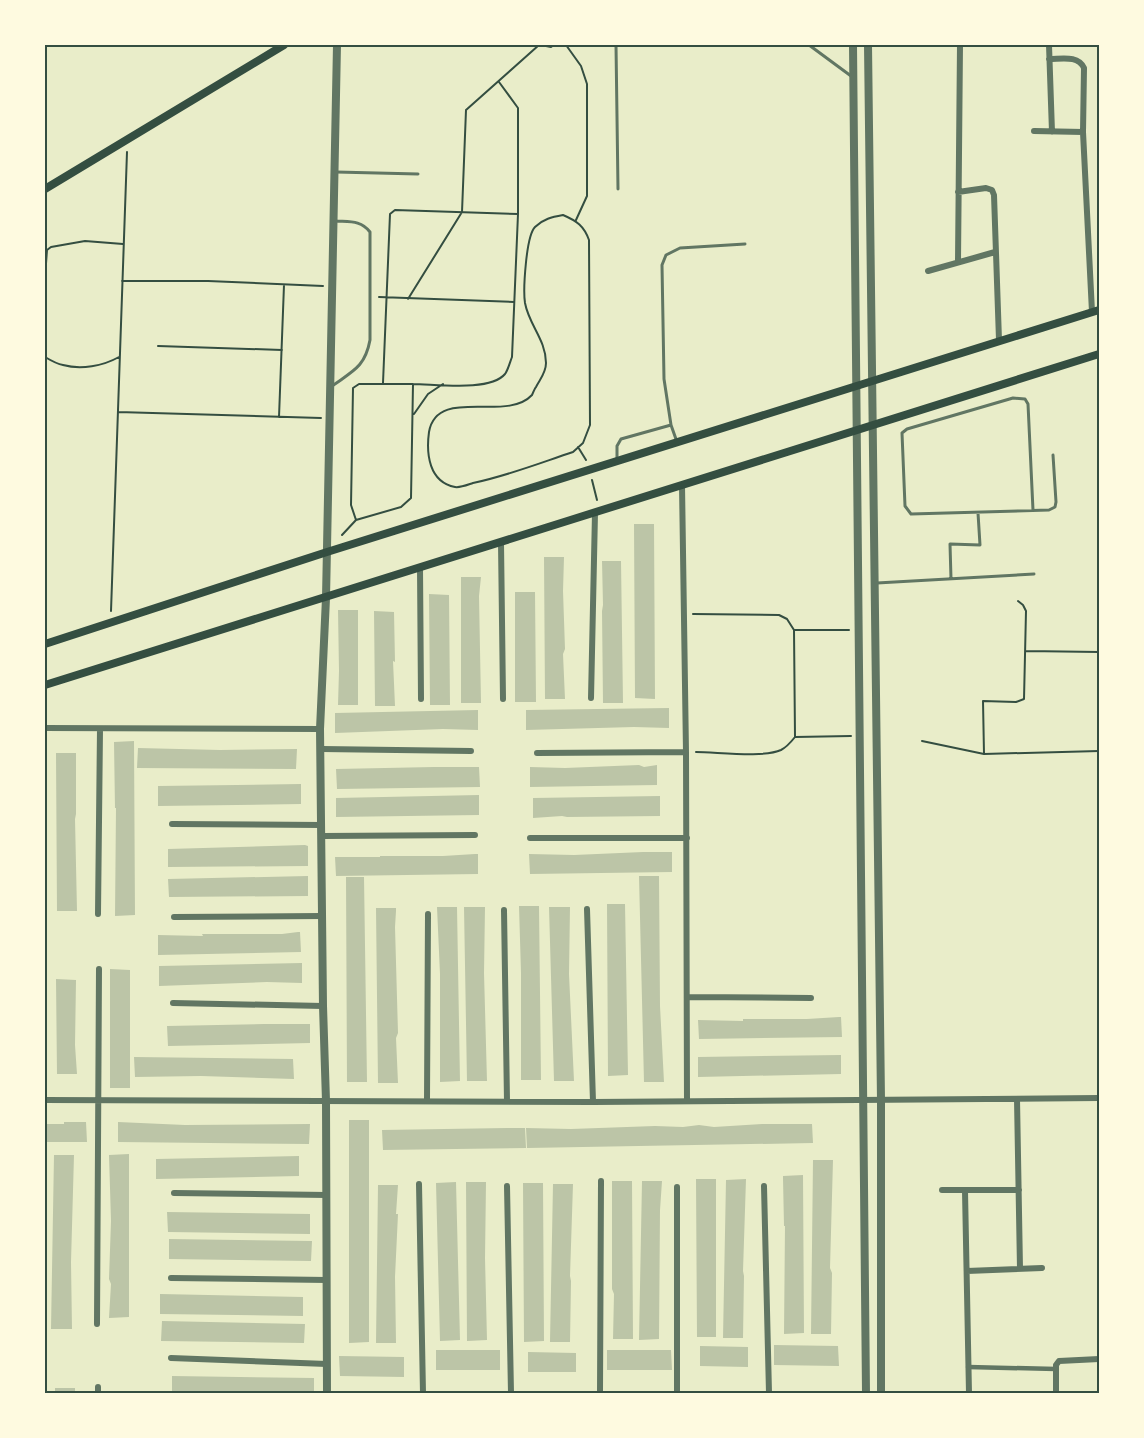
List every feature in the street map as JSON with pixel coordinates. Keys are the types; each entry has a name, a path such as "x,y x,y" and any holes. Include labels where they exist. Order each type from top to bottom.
{"main road":[{"path":"45,189 284,45"},
{"path":"45,644 327,552 1095,311"},
{"path":"45,685 1099,354"}],"street":[{"path":"327,1393 327,1195 320,729 326,598 337,45"},
{"path":"853,45 866,1393"},
{"path":"868,45 881,1101 881,1393"},
{"path":"958,262 960,45"},
{"path":"1048,45 1052,132"},
{"path":"1049,59 1076,59 1081,62 1083,68 1083,132 1095,311"},
{"path":"1034,131 1083,132"},
{"path":"958,192 986,188 992,190 994,195 999,340"},
{"path":"928,271 995,252"},
{"path":"682,485 687,838 687,1101"},
{"path":"591,698 598,512"},
{"path":"501,543 503,699"},
{"path":"420,568 421,699"},
{"path":"45,728 320,729"},
{"path":"98,914 100,729"},
{"path":"322,749 471,751"},
{"path":"537,753 686,752"},
{"path":"172,824 322,825"},
{"path":"323,836 475,835"},
{"path":"530,838 687,838"},
{"path":"587,909 593,1102"},
{"path":"504,910 507,1101"},
{"path":"428,914 428,1101"},
{"path":"174,917 322,916"},
{"path":"97,1324 99,969"},
{"path":"687,997 811,998"},
{"path":"173,1003 323,1006"},
{"path":"45,1100 593,1102 1099,1098"},
{"path":"1017,1099 1020,1269"},
{"path":"600,1393 601,1181"},
{"path":"419,1184 423,1393"},
{"path":"507,1186 511,1393"},
{"path":"764,1186 770,1393"},
{"path":"676,1187 677,1393"},
{"path":"942,1190 1019,1190"},
{"path":"965,1191 969,1393"},
{"path":"174,1193 327,1195"},
{"path":"967,1270 1042,1268"},
{"path":"171,1278 327,1281"},
{"path":"171,1358 327,1364"},
{"path":"1056,1393 1056,1369 1059,1361 1099,1359"},
{"path":"968,1367 1056,1369"}],"lane":[{"path":"616,45 618,189"},
{"path":"809,45 853,77"},
{"path":"335,172 418,174"},
{"path":"330,387 360,366 367,355 370,340 370,232 365,225 357,222 334,221"},
{"path":"678,442 671,425 664,379 662,265 666,255 681,248 745,244"},
{"path":"1033,510 1028,404 1021,398 907,429 902,433 904,506 911,514 1049,510 1055,507 1056,502 1053,455"},
{"path":"617,462 617,446 621,439 671,425"},
{"path":"951,579 950,544 980,545 978,513"},
{"path":"875,583 1034,574"}],"path":[{"path":"408,298 462,212 466,110 540,45 551,47 554,45"},
{"path":"566,45 581,66 587,84 586,196 576,221"},
{"path":"356,520 351,505 353,388 359,384 471,385 496,381 506,373 512,357 518,214 518,108 499,81"},
{"path":"110,623 127,140"},
{"path":"383,383 390,213 395,210 518,214"},
{"path":"563,215 576,221 585,229 589,240 591,425 583,443 573,452 495,478 457,487 440,481 430,466 426,448 430,425 438,415 455,406 489,408 514,406 532,395 544,375 546,364 544,344 530,318 525,302 528,246 532,229 547,218 563,215"},
{"path":"45,277 47,250 51,248 85,241 124,244"},
{"path":"122,281 208,281 332,286"},
{"path":"279,417 284,285"},
{"path":"370,297 514,302"},
{"path":"158,346 282,350"},
{"path":"45,357 63,366 92,367 109,363 119,357"},
{"path":"341,536 356,520 401,507 411,498 413,384"},
{"path":"414,415 428,394 443,384"},
{"path":"118,412 330,418"},
{"path":"578,447 589,470 598,512"},
{"path":"984,754 983,701 1016,702 1024,699 1026,611 1018,601"},
{"path":"684,614 779,615 787,619 794,630 795,737 791,743 783,749 767,753 686,752"},
{"path":"794,630 859,630"},
{"path":"1026,651 1099,652"},
{"path":"795,737 860,736"},
{"path":"922,741 984,754 1099,751"}],"building":[{"path":"634,524 654,524 655,699 635,698"},
{"path":"544,557 564,557 565,699 545,699"},
{"path":"602,561 621,561 623,703 603,703"},
{"path":"461,577 481,577 479,596 481,703 461,703"},
{"path":"515,592 535,592 536,702 515,702"},
{"path":"429,594 449,595 450,705 430,705"},
{"path":"338,610 358,610 358,705 338,705"},
{"path":"374,611 394,612 395,706 375,706"},
{"path":"669,708 669,728 526,730 526,710"},
{"path":"478,710 478,730 335,733 335,713"},
{"path":"134,741 135,915 115,916 114,742"},
{"path":"138,748 297,749 296,769 137,768"},
{"path":"56,753 76,753 77,911 57,911"},
{"path":"639,765 644,767 657,765 657,785 530,787 530,767"},
{"path":"479,767 480,787 337,789 336,769"},
{"path":"301,784 301,804 158,806 158,786"},
{"path":"479,795 479,815 336,817 336,798"},
{"path":"660,796 660,816 533,818 533,798"},
{"path":"308,846 308,866 168,867 168,849"},
{"path":"672,852 672,872 530,874 529,854"},
{"path":"478,854 478,874 336,876 335,857"},
{"path":"308,876 308,896 169,897 168,879"},
{"path":"639,876 659,876 660,1006 664,1082 644,1082"},
{"path":"346,877 364,877 367,1082 347,1082"},
{"path":"607,904 625,904 628,1075 608,1076"},
{"path":"519,906 539,906 541,1080 521,1080"},
{"path":"437,907 457,907 460,1081 440,1082 440,974"},
{"path":"464,907 485,907 487,1081 467,1081"},
{"path":"549,907 570,907 569,974 574,1081 554,1081"},
{"path":"376,908 396,908 398,1083 378,1083"},
{"path":"300,932 301,952 158,955 158,935 203,936 202,934"},
{"path":"302,963 302,983 159,986 159,966"},
{"path":"110,969 130,970 130,1088 110,1088"},
{"path":"56,979 76,980 77,1074 57,1074"},
{"path":"841,1017 842,1037 699,1039 698,1020 743,1021 743,1019"},
{"path":"310,1024 310,1043 168,1046 167,1026"},
{"path":"841,1055 841,1074 698,1077 698,1057"},
{"path":"134,1057 293,1059 294,1079 201,1076 135,1077"},
{"path":"349,1120 369,1120 369,1342 349,1343"},
{"path":"64,1122 86,1122 87,1142 45,1142 45,1124 64,1124"},
{"path":"118,1122 185,1125 310,1124 309,1144 118,1142"},
{"path":"812,1124 813,1143 527,1148 526,1128 699,1125 714,1127"},
{"path":"525,1128 526,1148 383,1150 382,1130"},
{"path":"129,1154 129,1317 109,1318 111,1221 109,1155"},
{"path":"54,1155 74,1155 72,1329 51,1329"},
{"path":"299,1156 299,1176 156,1179 156,1159"},
{"path":"813,1160 833,1160 831,1334 811,1334"},
{"path":"803,1175 804,1333 784,1334 783,1176"},
{"path":"696,1179 716,1179 716,1337 697,1337"},
{"path":"746,1179 743,1338 723,1338 726,1180"},
{"path":"612,1181 632,1181 633,1339 613,1339"},
{"path":"642,1181 662,1181 659,1339 639,1340"},
{"path":"456,1182 460,1340 440,1341 436,1183"},
{"path":"466,1182 486,1182 487,1340 467,1341"},
{"path":"523,1183 543,1183 544,1341 524,1342"},
{"path":"553,1184 573,1184 570,1342 550,1342"},
{"path":"378,1185 398,1185 395,1277 396,1343 376,1343"},
{"path":"167,1212 310,1214 310,1234 168,1232"},
{"path":"169,1239 312,1241 311,1261 169,1259"},
{"path":"160,1294 303,1297 303,1316 160,1314"},
{"path":"162,1321 305,1324 304,1343 161,1341"},
{"path":"774,1345 838,1346 839,1366 774,1365"},
{"path":"700,1346 748,1347 748,1367 700,1366"},
{"path":"436,1350 500,1350 500,1370 436,1370"},
{"path":"607,1350 671,1350 672,1370 607,1370"},
{"path":"528,1352 576,1353 576,1372 528,1372"},
{"path":"339,1356 404,1357 404,1377 340,1376"},
{"path":"172,1376 314,1378 314,1393 172,1393"},
{"path":"55,1388 75,1388 75,1391 74,1393 55,1393"}]}
